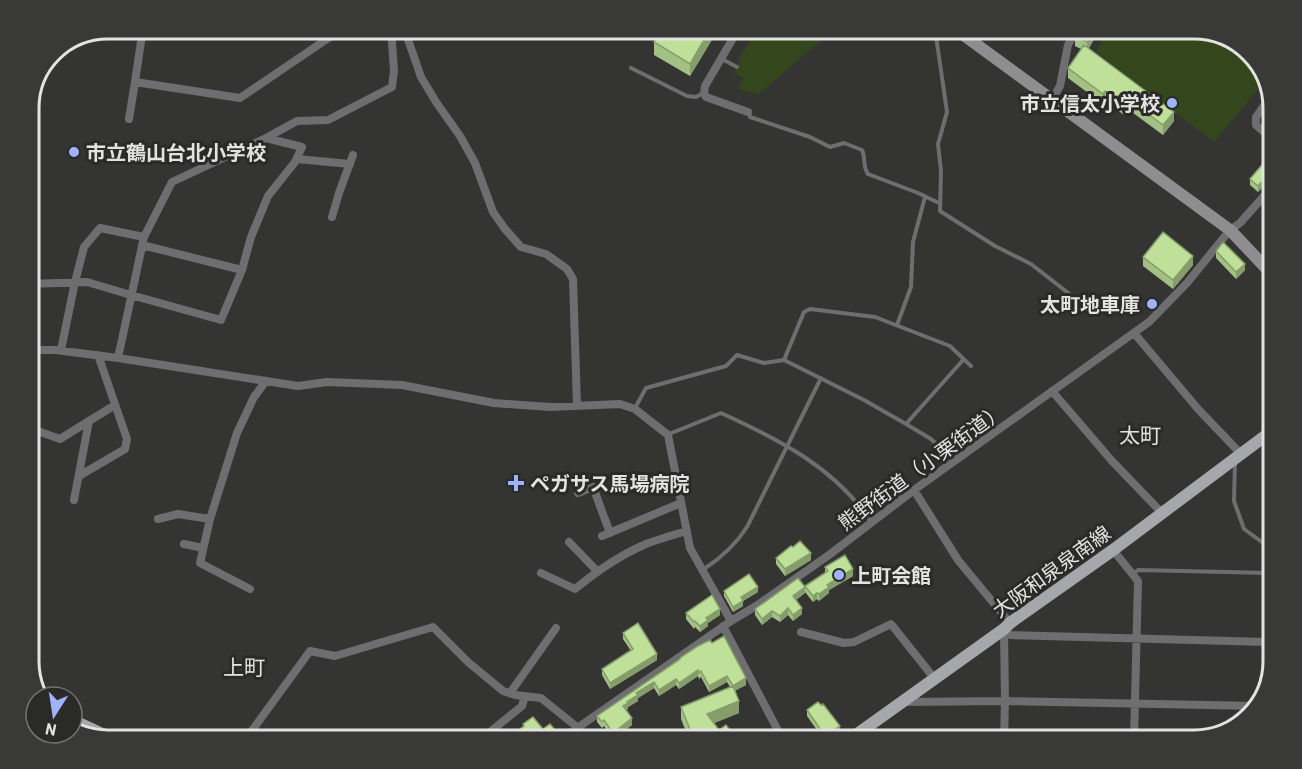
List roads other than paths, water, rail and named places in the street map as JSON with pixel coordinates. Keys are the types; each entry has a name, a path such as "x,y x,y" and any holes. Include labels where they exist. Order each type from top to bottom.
{"main road":[{"name":"大阪和泉泉南線","path":"864,730 1113,550 1263,438"}],"street":[{"path":"129,119 141,39"},
{"path":"135,82 240,98 321,39"},
{"path":"118,358 143,241 172,182 297,121 328,120 392,87 394,71 392,39"},
{"path":"408,39 421,77 460,136 474,163 493,212 521,247 546,254 567,269 573,279 577,406"},
{"path":"732,39 705,86 704,93 706,98 748,112"},
{"path":"969,39 1230,230 1263,265"},
{"path":"1052,100 1060,86 1071,39"},
{"path":"1263,107 1256,117 1256,125 1263,131"},
{"path":"39,284 87,282 221,320 242,270 251,237 268,196 297,159 302,147 266,138"},
{"path":"297,159 351,160 333,217"},
{"name":"熊野街道（小栗街道）","path":"573,730 829,555 915,490 1149,322 1187,284 1230,230 1240,223 1263,197"},
{"path":"61,350 84,247 100,228 242,270"},
{"path":"1134,333 1238,456"},
{"path":"39,350 61,350 98,355 298,386 327,382 402,385 494,403 550,407 620,404 635,409 668,435 690,548 778,730"},
{"path":"79,476 125,449 127,439 98,355"},
{"path":"250,589 200,563 221,479 237,433 254,397 266,381"},
{"path":"1052,391 1112,461 1162,513"},
{"path":"39,432 60,439 115,405"},
{"path":"74,500 89,421"},
{"path":"578,493 593,487 606,534 681,503"},
{"path":"915,490 958,560 1007,626 1010,635 1263,642"},
{"path":"158,519 178,514 210,519"},
{"path":"541,573 575,589 597,571 621,556 687,531"},
{"path":"569,542 597,571"},
{"path":"184,544 203,548"},
{"path":"1113,550 1138,580 1135,730"},
{"path":"801,632 844,643 854,642 891,624 934,678"},
{"path":"1004,730 1007,626"},
{"path":"253,730 310,651 335,656 433,627 468,662 503,691 541,698 577,727"},
{"path":"510,693 556,628"},
{"path":"493,730 522,706 525,696"},
{"path":"902,702 1005,701 1247,706"}],"lane":[{"path":"936,39 947,112 938,144 941,171 940,211 995,246 1031,264 1081,303"},
{"path":"721,58 737,68"},
{"path":"631,68 687,96 696,97 704,93"},
{"path":"748,112 750,117 810,137 830,147 844,144 862,150 864,169 868,174 939,203"},
{"path":"897,325 911,287 913,242 925,196"},
{"path":"784,360 804,312 810,309 875,317 950,346 971,366"},
{"path":"635,409 646,388 726,366 737,354 764,363 784,360 906,424 931,439 954,462"},
{"path":"906,424 963,360"},
{"path":"702,570 740,539 821,378"},
{"path":"668,435 721,413 755,428 816,464 840,483 872,522"},
{"path":"1238,456 1234,501 1244,529 1263,543"},
{"path":"1133,574 1138,570 1263,573"}],"place":[{"name":"市立信太小学校","path":"1172,103"},
{"name":"市立鶴山台北小学校","path":"74,152"},
{"name":"太町地車庫","path":"1152,304"},
{"name":"ペガサス馬場病院","path":"516,483"},
{"name":"上町会館","path":"839,575"}],"district":[{"name":"太町","path":"1140,434"},
{"name":"上町","path":"244,666"}]}
